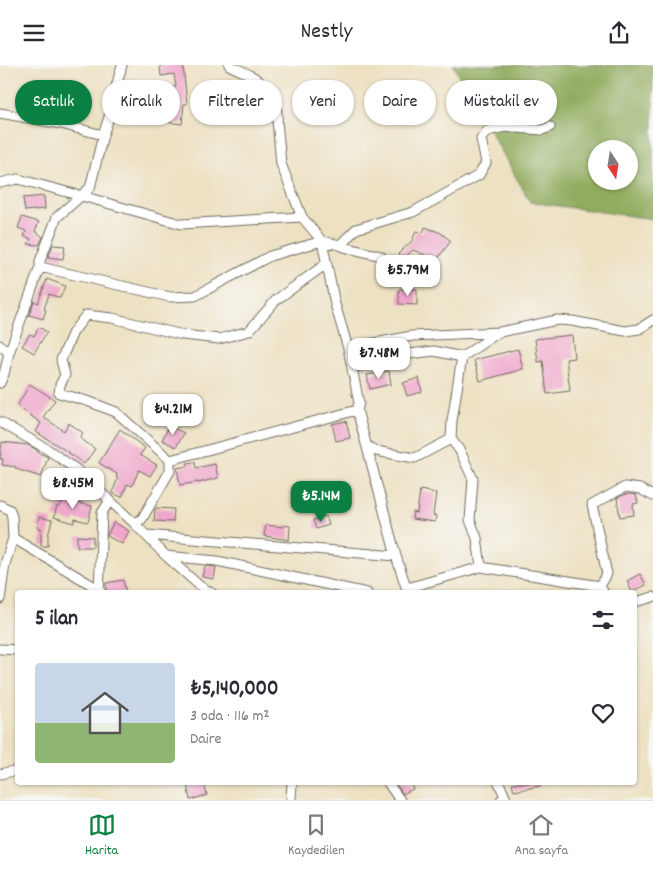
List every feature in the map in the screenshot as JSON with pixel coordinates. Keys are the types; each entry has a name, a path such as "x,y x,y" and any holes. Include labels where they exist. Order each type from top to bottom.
{"street":[{"path":"0,383 40,267 40,261 57,217 90,188 122,65"},
{"path":"229,65 257,79 274,100 278,115 276,119 281,164 302,217 322,241 335,304 348,348 359,403 357,410 396,556 408,590 480,567 602,589 606,574 592,505 625,487 640,489 653,496"},
{"path":"0,113 61,124 103,135"},
{"path":"340,245 356,229 413,211 479,175 486,163 481,139 486,131 505,127 542,130 550,127"},
{"path":"0,183 18,179 82,195 181,224 302,217"},
{"path":"40,267 170,297 195,295 270,256 322,241 382,256"},
{"path":"134,523 142,519 170,471 170,460 116,412 90,401 59,393 60,385 65,375 61,360 73,332 86,315 112,318 183,335 219,339 249,331 276,300 326,264"},
{"path":"348,348 412,336 500,332 558,320 625,331 638,329 653,320"},
{"path":"352,368 385,357 434,351 462,357 500,332"},
{"path":"0,345 9,353"},
{"path":"462,357 451,439 460,451 472,479 470,520 477,538 480,567"},
{"path":"170,460 357,410"},
{"path":"0,422 47,449 77,470 203,590"},
{"path":"367,446 376,451 415,458 451,439"},
{"path":"100,590 102,513 110,500"},
{"path":"0,505 10,510 13,538 5,564 0,599"},
{"path":"146,535 396,556"},
{"path":"13,538 98,590"},
{"path":"166,556 206,590"},
{"path":"166,556 217,561 353,590"},
{"path":"637,601 653,597"},
{"path":"0,649 15,650"},
{"path":"0,774 15,771"},
{"path":"291,800 292,785"},
{"path":"389,785 400,800"},
{"path":"500,785 504,800"}],"green space":[{"path":"453,65 653,65 653,219 530,202 487,125 557,125 557,80 461,80"}],"building":[{"path":"160,65 183,65 187,104 184,104 182,124 180,124 180,80 175,80 174,74 161,76"},
{"path":"44,196 45,209 25,211 23,198"},
{"path":"22,217 39,222 35,231 43,237 39,245 28,244 31,239 24,236 26,231 18,228"},
{"path":"425,227 441,233 451,241 438,258 431,282 415,278 404,270 410,262 418,268 425,255 413,250 403,259 398,254 412,241 416,231 423,233"},
{"path":"53,245 65,246 63,259 48,257"},
{"path":"47,279 65,286 60,298 49,294 43,319 29,315 34,301 38,303"},
{"path":"399,289 417,289 417,305 399,304"},
{"path":"39,327 47,332 34,353 22,346 30,334 34,336"},
{"path":"572,335 574,358 566,359 570,391 547,394 543,361 538,362 535,339"},
{"path":"518,349 523,369 480,381 474,360"},
{"path":"389,371 391,384 370,389 367,375"},
{"path":"419,378 422,392 407,396 403,383"},
{"path":"30,384 55,400 43,417 64,431 69,423 83,433 80,438 95,449 84,464 36,432 41,423 17,406"},
{"path":"346,421 350,438 336,441 332,424"},
{"path":"169,426 184,433 176,447 162,440"},
{"path":"120,429 145,448 140,455 157,465 150,476 139,470 132,486 127,484 122,497 112,493 118,478 116,477 117,474 99,463"},
{"path":"2,442 28,445 48,457 41,477 16,469 16,467 2,465 3,459 0,459"},
{"path":"195,462 196,468 215,464 218,478 180,485 177,468 188,466 187,463"},
{"path":"420,490 436,493 433,515 436,516 435,522 412,519 413,512 417,513"},
{"path":"70,491 77,496 73,502 92,506 88,522 75,519 74,523 54,517 57,506 59,507"},
{"path":"630,494 636,495 638,503 633,504 634,515 620,517 617,498"},
{"path":"156,508 174,509 173,522 154,521"},
{"path":"326,516 329,525 316,529 313,520"},
{"path":"39,517 52,520 48,536 48,546 41,546 41,528 37,527"},
{"path":"114,522 129,531 122,544 107,536"},
{"path":"266,525 290,526 289,540 264,536"},
{"path":"77,536 93,537 93,547 77,547"},
{"path":"205,566 216,567 214,579 202,577"},
{"path":"640,574 646,585 636,590 631,590 627,581"},
{"path":"123,580 125,590 107,590 106,583"},
{"path":"187,785 204,785 207,795 190,800"},
{"path":"396,785 411,785 413,789 403,794"},
{"path":"512,785 541,786 514,791"}]}
